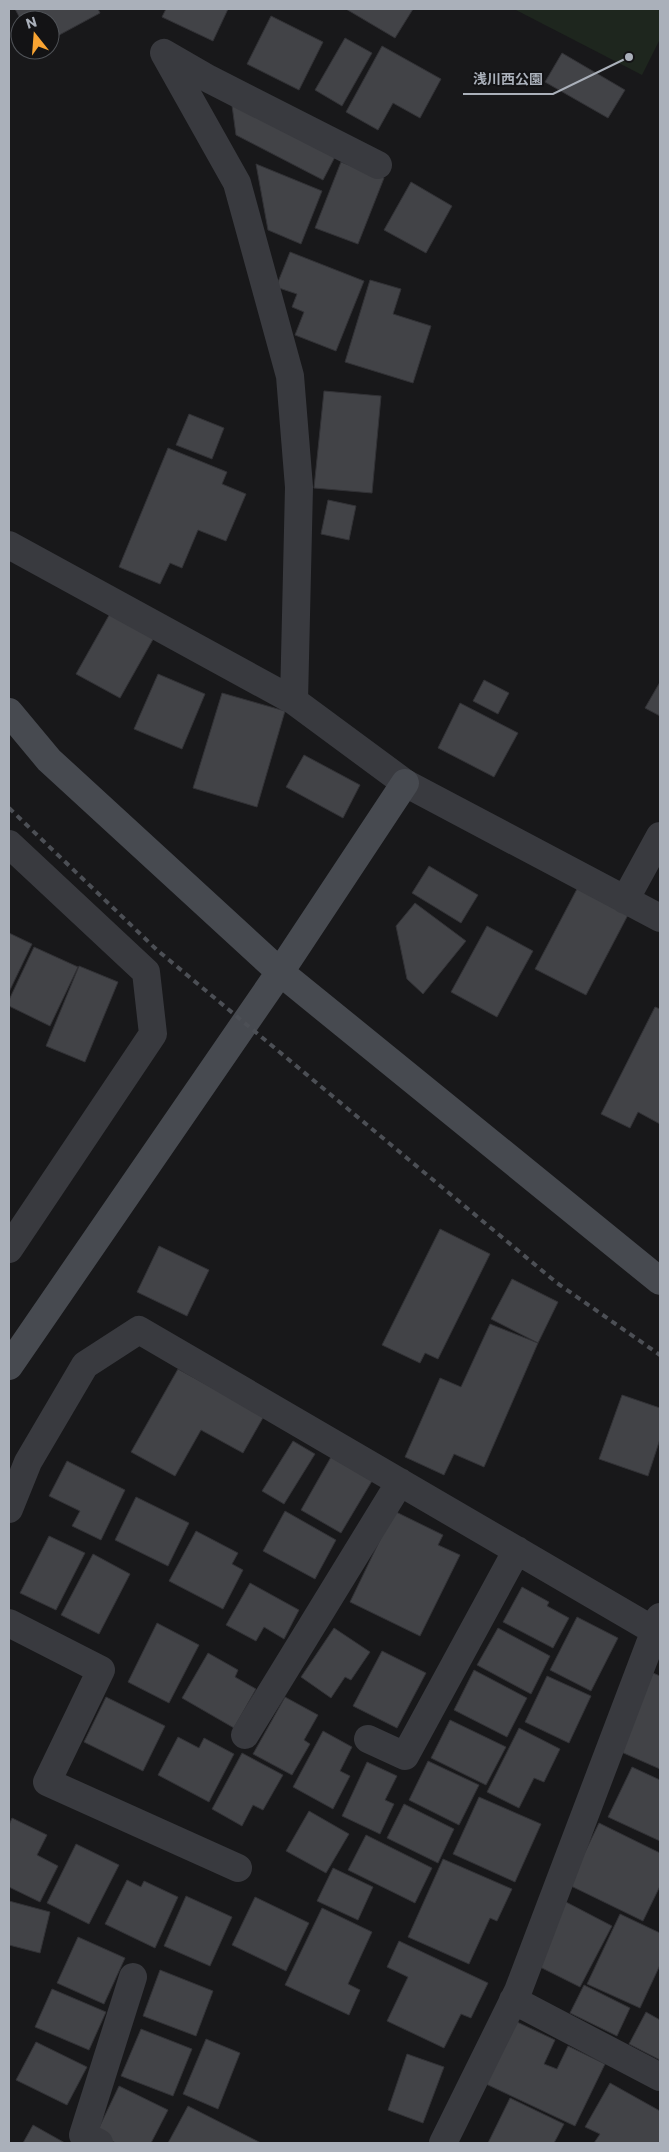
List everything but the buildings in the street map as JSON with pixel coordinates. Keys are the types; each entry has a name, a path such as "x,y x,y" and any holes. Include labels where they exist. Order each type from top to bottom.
{"street":[{"path":"294,701 299,487 290,376 237,183 164,53 209,79 378,165"},
{"path":"9,545 294,701 405,783 660,918"},
{"path":"9,712 49,760 280,972 660,1281"},
{"path":"9,1366 280,972 405,783"},
{"path":"625,900 660,836"},
{"path":"9,844 146,972 153,1034 9,1249"},
{"path":"9,1509 28,1462 84,1365 139,1330 517,1550 659,1627 514,2000 443,2143"},
{"path":"245,1735 400,1482"},
{"path":"368,1739 405,1756 517,1550"},
{"path":"9,1623 101,1670 47,1782 238,1868"},
{"path":"99,2143 82,2134 133,1977"},
{"path":"514,2000 660,2077"}],"shaded area":[{"path":"514,9 660,9 660,39 642,75"}],"railway":[{"path":"9,808 157,950 557,1283 660,1355"}],"place":[{"name":"浅川西公園","path":"629,57"}]}
